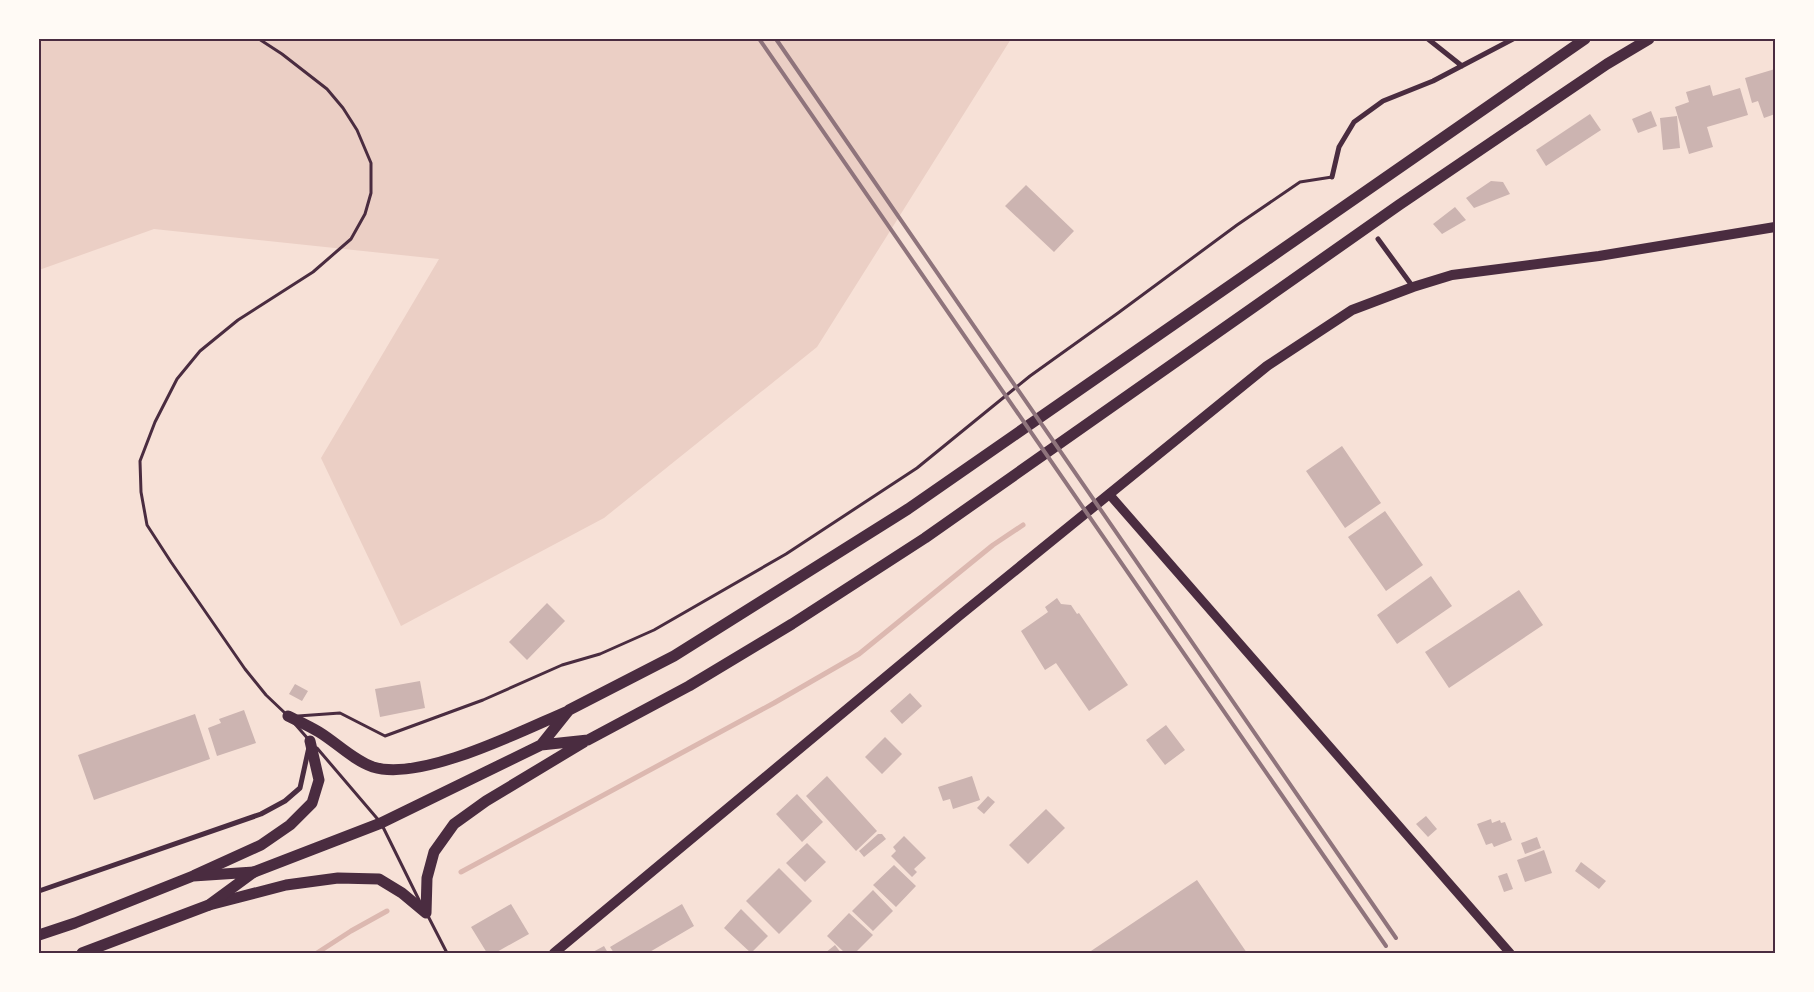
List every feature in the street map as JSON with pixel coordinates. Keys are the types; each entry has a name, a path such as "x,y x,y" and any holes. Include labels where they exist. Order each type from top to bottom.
{"main road":[{"path":"288,716 318,732 356,758 373,767 397,771 425,767 483,747 569,710 674,656 908,509 1585,39"},
{"path":"426,913 427,878 434,852 454,824 486,801 588,740 697,681 792,624 925,538 1399,206 1607,64 1649,39"},
{"path":"554,953 951,623 1267,366 1352,310 1452,274 1598,256 1775,227"},
{"path":"541,745 569,710"},
{"path":"209,906 254,872 381,823 541,745 588,740"},
{"path":"39,935 75,923 193,876 261,845 290,825 312,803 319,780 310,741"},
{"path":"193,876 254,872"},
{"path":"82,953 209,906 295,884 338,878 378,879 402,893 426,913"}],"street":[{"path":"1428,39 1462,66"},
{"path":"1332,176 1339,147 1354,122 1383,101 1433,82 1513,39"},
{"path":"1378,239 1413,287"},
{"path":"1109,494 1509,953"},
{"path":"39,891 260,814 285,802 300,788 310,741"}],"lane":[{"path":"259,39 282,54 327,89 343,108 357,130 371,163 371,193 365,214 351,239 314,272 238,320 200,352 177,380 155,422 140,461 141,492 148,525 171,562 245,669 381,823 446,953"},
{"path":"288,716 340,713 385,736 482,700 562,665 600,654 654,630 786,554 917,468 1030,376 1237,225 1300,182 1332,176"}],"shaded area":[{"path":"39,39 1011,39 817,347 604,518 401,626 321,458 439,259 154,229 39,270"}],"building":[{"path":"1775,69 1775,114 1764,118 1758,101 1752,103 1745,78"},
{"path":"1710,85 1713,96 1740,88 1748,115 1707,127 1713,147 1689,154 1675,107 1689,102 1686,92"},
{"path":"1651,111 1657,126 1638,133 1632,119"},
{"path":"1590,114 1601,130 1546,166 1536,150"},
{"path":"1677,116 1680,148 1663,150 1660,118"},
{"path":"1491,181 1503,182 1510,194 1474,208 1466,198"},
{"path":"1026,185 1074,231 1054,252 1005,206"},
{"path":"1455,207 1466,220 1442,234 1433,224"},
{"path":"1342,446 1381,503 1345,528 1306,471"},
{"path":"1385,511 1423,565 1386,591 1348,537"},
{"path":"1431,576 1452,606 1397,644 1377,615"},
{"path":"1519,590 1543,625 1449,688 1425,652"},
{"path":"1057,598 1061,604 1071,605 1077,614 1079,613 1128,685 1089,711 1056,663 1045,670 1021,631 1048,612 1045,607"},
{"path":"547,603 565,621 527,660 509,642"},
{"path":"420,681 425,708 380,717 375,689"},
{"path":"295,684 308,691 302,701 289,694"},
{"path":"910,693 922,706 902,724 890,711"},
{"path":"244,710 256,743 217,756 208,728 221,723 219,719"},
{"path":"195,714 210,759 94,800 78,755"},
{"path":"1166,725 1185,750 1165,765 1146,740"},
{"path":"885,737 902,754 882,774 865,757"},
{"path":"827,776 877,831 856,851 806,796"},
{"path":"972,776 980,800 953,809 950,799 943,801 938,787"},
{"path":"797,794 823,822 802,842 776,814"},
{"path":"988,796 995,802 984,814 977,808"},
{"path":"1046,809 1065,828 1028,864 1009,845"},
{"path":"1426,816 1437,829 1428,837 1416,824"},
{"path":"1491,819 1492,823 1500,820 1501,823 1505,822 1512,840 1494,847 1492,843 1486,845 1477,824"},
{"path":"878,834 882,834 886,839 864,857 859,851"},
{"path":"904,836 926,858 914,869 917,872 912,877 891,856 896,851 893,847"},
{"path":"1537,837 1541,848 1525,854 1521,843"},
{"path":"807,843 826,862 805,882 786,863"},
{"path":"1544,850 1552,873 1525,882 1517,860"},
{"path":"1581,862 1606,881 1599,889 1575,871"},
{"path":"894,865 916,886 896,907 873,885"},
{"path":"779,868 812,901 779,934 746,901"},
{"path":"1507,873 1513,889 1504,892 1498,876"},
{"path":"1197,880 1247,953 1088,953"},
{"path":"873,890 893,911 873,931 852,911"},
{"path":"511,904 529,934 495,953 487,953 471,927"},
{"path":"682,904 694,926 648,953 614,953 610,947"},
{"path":"741,909 768,936 751,953 724,928"},
{"path":"849,913 873,935 855,953 845,953 827,936"},
{"path":"835,945 841,953 825,953"},
{"path":"604,946 608,953 591,953"}],"waterway":[{"path":"461,872 774,703 859,654 993,545 1023,525"},
{"path":"317,953 387,911"}],"railway":[{"path":"776,39 1396,938"},
{"path":"760,40 1386,946"}]}
